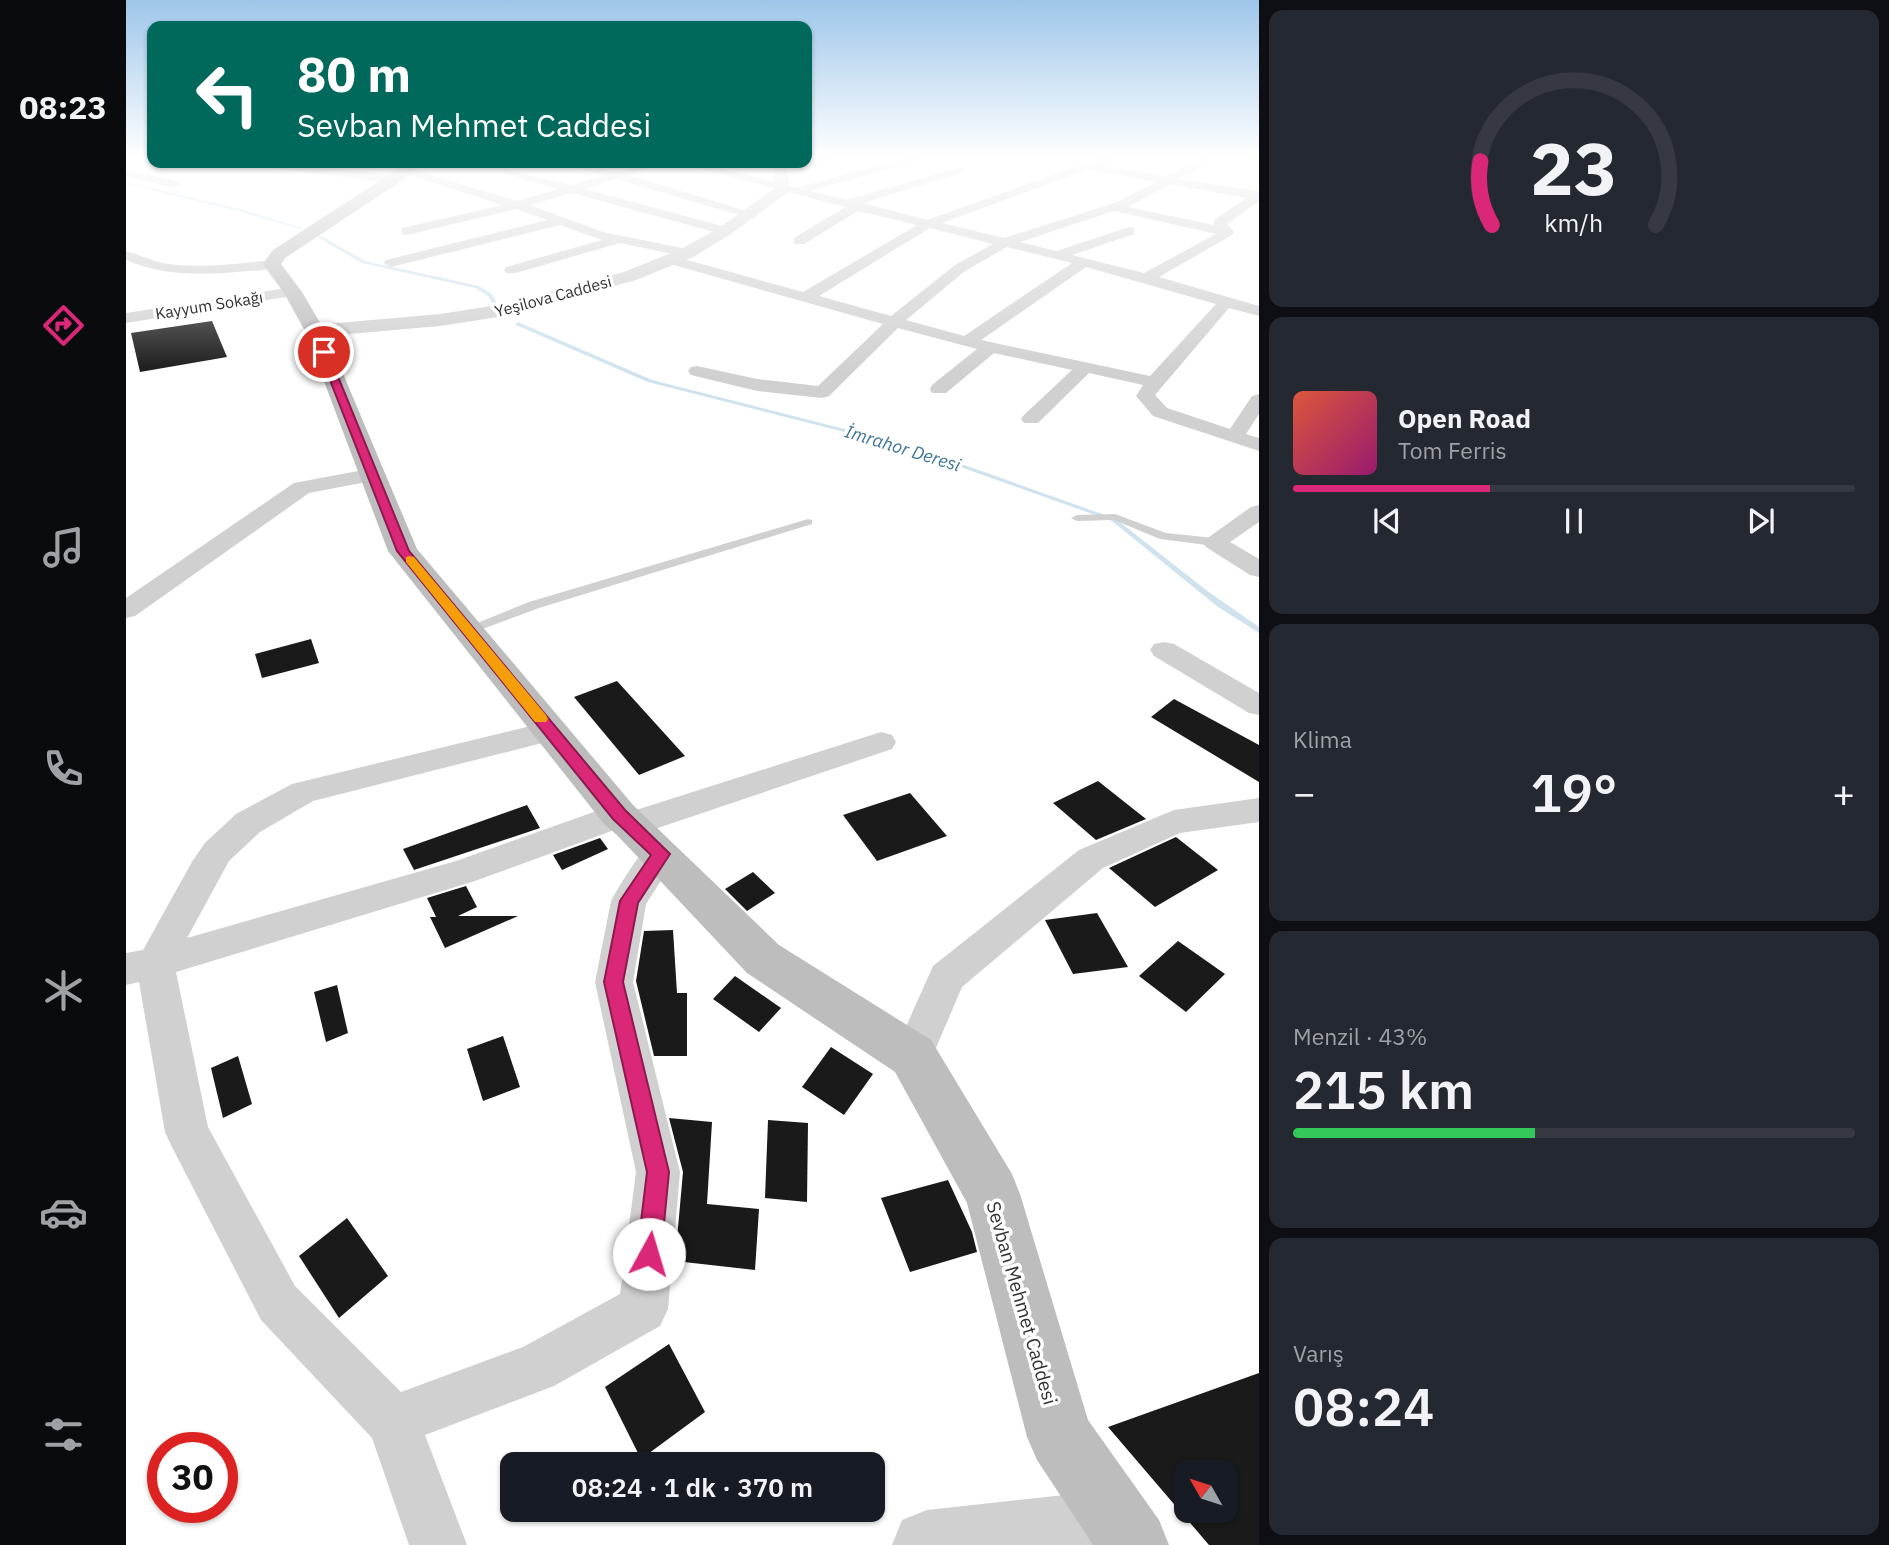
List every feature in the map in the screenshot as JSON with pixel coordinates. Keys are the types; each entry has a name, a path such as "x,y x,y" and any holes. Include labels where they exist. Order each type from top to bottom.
{"main road":[{"path":"272,264 279,254 315,230"},
{"name":"Sevban Mehmet Caddesi","path":"272,264 293,292 315,331 403,551 551,732 637,831 763,959 913,1056 992,1194 1060,1437 1127,1535"}],"street":[{"path":"391,263 524,230"},
{"path":"587,230 616,240 687,253"},
{"path":"799,241 815,230"},
{"path":"804,298 918,230"},
{"path":"958,230 1145,278 1258,311"},
{"path":"697,371 757,385 822,392 894,322 960,268 1006,242 1042,230"},
{"path":"1218,230 1227,232"},
{"name":"Yeşilova Caddesi","path":"315,331 440,320 505,310 630,276 687,253 724,231"},
{"path":"1057,255 1129,231"},
{"path":"1145,278 1227,232"},
{"path":"511,270 616,240"},
{"path":"126,255 137,261 170,268 203,271 272,264"},
{"path":"668,259 967,342 1154,383"},
{"path":"967,342 1083,262"},
{"name":"Kayyum Sokağı","path":"126,318 293,292"},
{"path":"1225,303 1145,396 1160,412 1259,445"},
{"path":"939,389 991,347"},
{"path":"1031,419 1084,368"},
{"path":"1234,437 1259,400"},
{"path":"126,611 302,488 374,474"},
{"path":"1259,512 1214,542 1259,570"},
{"path":"1164,650 1259,706"},
{"path":"438,1545 393,1421 278,1303 187,1132 141,966 205,869 232,836 266,811 303,792 551,732"},
{"path":"141,966 463,872 637,831 881,742"},
{"path":"913,1056 947,977 1091,859 1174,822 1259,810"},
{"path":"393,1421 536,1368 643,1309 658,1172 614,982 629,901 637,831"},
{"path":"927,1545 1127,1535"}],"lane":[{"path":"1077,518 1108,516 1130,521 1172,538 1214,542"},
{"path":"467,630 534,605 808,522"}],"building":[{"path":"212,321 227,357 140,372 131,333"},
{"path":"311,639 319,663 262,678 255,654"},
{"path":"617,681 685,756 639,775 574,697"},
{"path":"1174,699 1259,745 1259,782 1151,717"},
{"path":"1098,781 1146,819 1096,840 1053,803"},
{"path":"910,793 947,836 877,861 843,815"},
{"path":"527,805 540,828 414,870 403,849"},
{"path":"1176,837 1218,870 1155,907 1109,868"},
{"path":"600,838 608,849 562,870 553,855"},
{"path":"753,872 775,893 747,911 725,889"},
{"path":"466,886 477,907 458,916 518,916 445,948 430,917 436,917 427,898"},
{"path":"1097,913 1128,967 1073,974 1045,920"},
{"path":"673,930 677,993 687,993 687,1056 654,1056 636,981 644,931"},
{"path":"1178,941 1225,974 1186,1012 1139,976"},
{"path":"735,976 781,1008 759,1032 713,999"},
{"path":"337,985 348,1033 326,1042 314,992"},
{"path":"503,1036 520,1087 483,1101 467,1049"},
{"path":"831,1047 873,1074 844,1115 802,1087"},
{"path":"238,1056 252,1104 223,1118 211,1068"},
{"path":"669,1118 712,1122 707,1204 759,1209 755,1270 675,1261 683,1172"},
{"path":"768,1120 808,1123 807,1202 765,1198"},
{"path":"948,1180 972,1232 977,1252 910,1272 881,1198"},
{"path":"347,1218 388,1276 339,1318 299,1256"},
{"path":"669,1344 705,1412 651,1452 638,1452 605,1387"},
{"path":"1259,1373 1259,1545 1209,1545 1190,1523 1237,1523 1237,1460 1174,1460 1174,1504 1108,1427"}],"waterway":[{"name":"İmrahor Deresi","path":"320,237 364,262 477,287 490,295 497,307"},
{"name":"İmrahor Deresi","path":"518,324 650,381 909,447 1114,520 1221,606 1259,631"}],"slow traffic":[{"path":"410,560 541,719"}],"route":[{"path":"324,352 403,551 619,815 661,854 629,901 614,982 658,1172 649,1254"}]}
